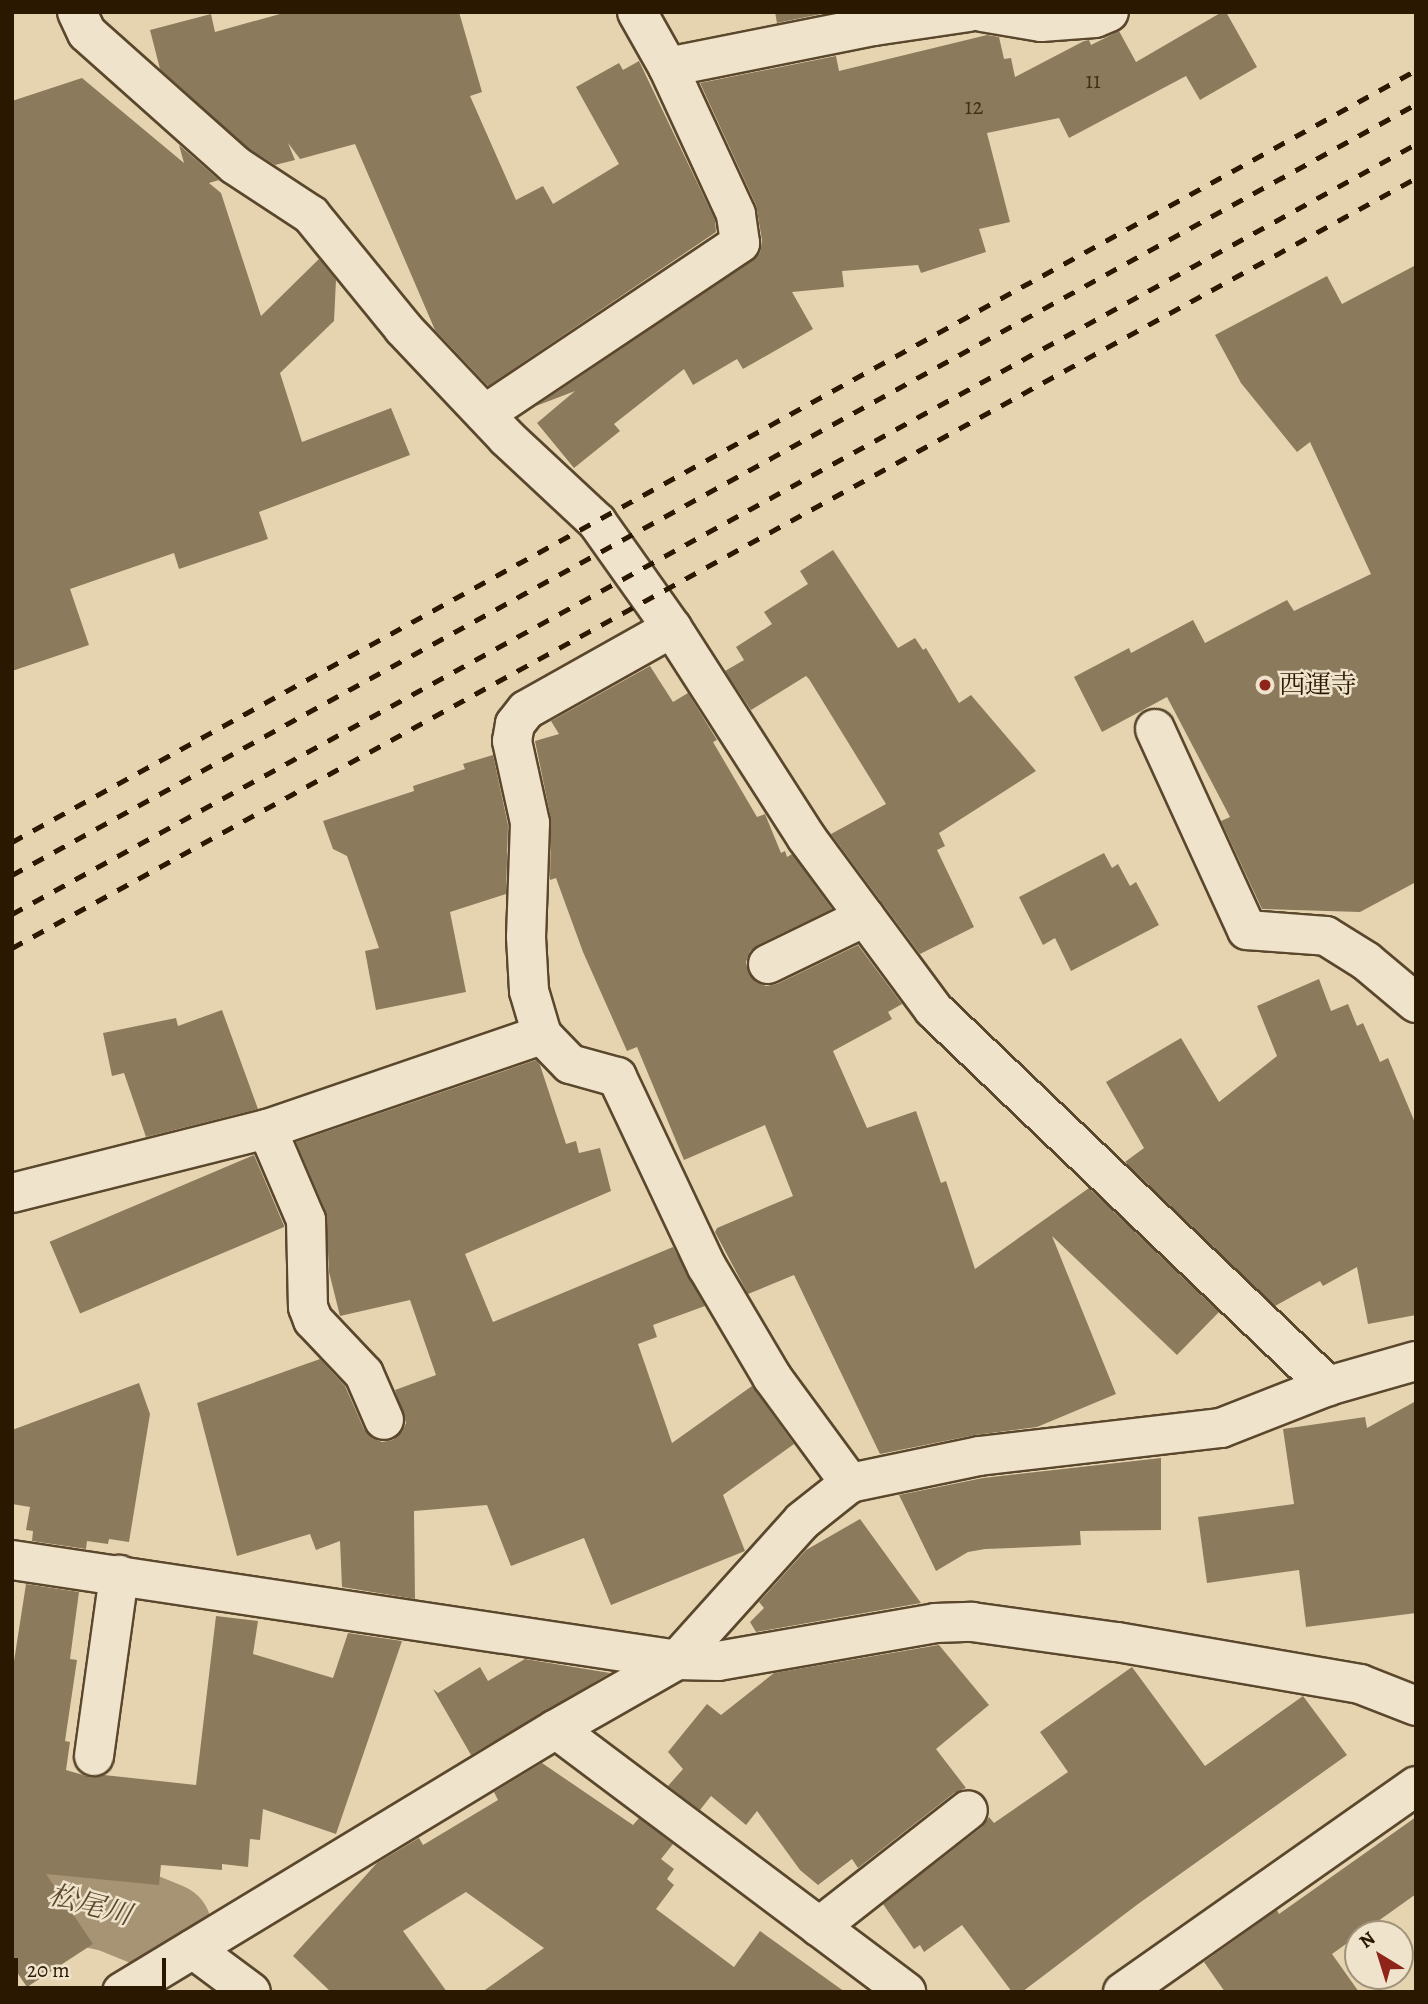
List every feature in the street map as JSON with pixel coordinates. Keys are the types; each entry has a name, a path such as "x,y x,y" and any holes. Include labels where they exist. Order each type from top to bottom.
{"street":[{"path":"77,12 87,33 235,165 311,215 403,328 485,414 597,522 672,628 806,837 934,1010 1328,1386"},
{"path":"485,414 740,243 736,214 668,67 637,12"},
{"path":"668,67 863,28 969,12"},
{"path":"982,12 1041,22 1095,18 1109,12"},
{"path":"672,628 526,710 515,724 512,741 530,823 526,937 529,991 542,1035 570,1064 617,1077 707,1267 772,1377 850,1483"},
{"path":"1155,729 1247,930 1326,936 1366,961 1416,1003"},
{"path":"768,964 865,917"},
{"path":"12,1194 267,1129 542,1035"},
{"path":"267,1129 306,1220 308,1307 313,1320 363,1374 384,1420"},
{"path":"122,1992 556,1729 677,1660 802,1521 850,1483 979,1455 1220,1427 1328,1386 1416,1361"},
{"path":"12,1560 677,1660 718,1661 935,1623 972,1622 1117,1643 1360,1684 1416,1706"},
{"path":"94,1756 119,1575"},
{"path":"556,1729 906,1992"},
{"path":"1123,1992 1416,1786"},
{"path":"819,1927 968,1810"},
{"path":"193,1949 251,1992"}],"building":[{"path":"287,12 459,12 482,92 470,96 516,200 543,186 553,204 619,164 576,87 619,63 623,70 639,61 715,220 716,232 488,386 435,330 355,144 300,159 288,143 295,160 275,165 248,148 160,69 150,30 211,14 215,32"},
{"path":"775,12 826,12 826,13 777,23"},
{"path":"1226,12 1257,67 1200,100 1186,76 1069,138 1059,118 987,133 1010,222 979,229 986,252 921,273 918,265 842,271 844,287 792,292 813,329 743,369 737,359 693,385 684,369 614,424 620,431 574,468 537,423 575,391 536,406 760,253 762,240 756,205 700,83 836,56 839,71 987,35 999,37 1004,59 1011,58 1015,77 1084,41 1089,40 1091,45 1119,31 1136,62"},
{"path":"82,78 184,163 179,145 219,180 209,183 221,193 261,316 319,259 336,280 334,321 280,373 302,442 391,408 410,455 259,512 268,539 179,569 174,553 70,589 89,645 12,671 12,101"},
{"path":"1416,265 1416,882 1360,912 1262,909 1221,821 1230,817 1167,697 1102,732 1074,677 1129,648 1131,653 1193,620 1205,643 1287,600 1294,611 1371,574 1310,442 1297,452 1241,383 1215,335 1327,276 1342,304"},
{"path":"833,550 898,648 915,638 923,650 926,648 959,703 971,695 1036,771 939,833 945,846 937,850 974,927 920,954 831,834 886,804 809,679 806,676 751,710 725,671 744,660 736,647 772,624 764,612 808,584 800,571"},
{"path":"650,666 673,702 688,693 717,740 713,742 757,817 765,814 781,853 785,851 787,857 792,854 832,909 750,951 746,962 749,974 756,982 766,986 777,984 858,945 902,1004 888,1012 892,1019 833,1051 867,1128 916,1111 941,1183 946,1181 975,1269 1089,1188 1219,1312 1177,1355 1052,1236 1116,1394 1037,1427 975,1435 880,1454 794,1275 748,1294 715,1232 717,1228 793,1196 765,1125 684,1160 637,1047 627,1051 583,952 556,878 550,880 551,819 535,741 559,734 551,721"},
{"path":"493,755 508,825 506,894 450,912 466,992 376,1010 365,951 379,948 347,856 333,849 323,821 414,791 413,786 465,769 463,764"},
{"path":"1104,853 1112,868 1118,864 1130,886 1136,882 1159,925 1071,971 1055,938 1043,945 1019,897"},
{"path":"1319,979 1331,1011 1348,1004 1357,1026 1363,1023 1380,1062 1388,1058 1416,1125 1416,1315 1368,1324 1357,1267 1323,1286 1320,1281 1275,1306 1125,1162 1144,1148 1106,1082 1181,1038 1219,1102 1277,1056 1257,1006"},
{"path":"222,1010 258,1109 146,1137 124,1073 112,1076 103,1033 176,1018 178,1026"},
{"path":"536,1060 566,1144 576,1141 579,1153 600,1148 611,1191 465,1254 493,1322 673,1247 705,1306 653,1325 657,1337 638,1344 672,1443 752,1386 794,1444 723,1495 745,1551 611,1605 584,1538 511,1566 487,1505 414,1511 415,1599 342,1587 340,1541 316,1550 310,1534 237,1556 197,1403 320,1359 345,1386 364,1429 372,1438 382,1442 393,1440 402,1432 406,1423 395,1390 436,1375 410,1300 340,1316 329,1272 326,1212 296,1142"},
{"path":"254,1155 284,1227 80,1314 50,1242"},
{"path":"139,1383 150,1414 129,1542 109,1539 108,1544 87,1541 86,1549 32,1541 33,1531 26,1530 30,1507 12,1504 12,1430"},
{"path":"1416,1401 1416,1613 1306,1627 1299,1570 1207,1583 1198,1517 1294,1504 1283,1429 1365,1417 1367,1428"},
{"path":"1161,1458 1161,1530 1080,1531 1081,1545 968,1552 936,1571 899,1495 983,1478"},
{"path":"860,1519 921,1603 756,1632 750,1622 764,1608 759,1602 806,1550"},
{"path":"26,1584 79,1592 70,1659 77,1660 65,1741 70,1742 66,1770 90,1777 104,1775 196,1785 216,1616 258,1621 253,1654 333,1678 348,1633 402,1641 336,1834 263,1809 260,1840 250,1839 248,1867 222,1864 222,1870 161,1865 159,1885 46,1874 93,1944 27,1987 12,1965 12,1674"},
{"path":"939,1645 989,1705 936,1749 966,1788 954,1793 858,1868 852,1859 818,1885 800,1870 757,1811 746,1825 711,1796 700,1810 668,1786 683,1769 668,1752 707,1704 721,1715 774,1673"},
{"path":"525,1659 610,1673 471,1755 433,1689 438,1693 480,1667 488,1681"},
{"path":"1132,1667 1205,1766 1303,1696 1347,1755 1138,1904 1022,1992 1012,1992 962,1925 924,1952 920,1945 914,1949 883,1904 982,1827 989,1817 994,1823 1068,1772 1040,1732"},
{"path":"542,1763 633,1825 639,1818 673,1844 661,1859 674,1869 667,1879 674,1885 656,1909 734,1967 760,1931 845,1992 482,1992 544,1948 466,1892 403,1931 447,1992 331,1992 293,1956 377,1863 419,1838 423,1845 498,1800 494,1792"},
{"path":"1416,1817 1416,1894 1380,1920 1344,1920 1344,1945 1332,1954 1344,1971 1344,1990 1359,1992 1225,1992 1204,1962 1277,1910 1279,1914"}],"waterway":[{"name":"松尾川","path":"12,1885 112,1906 166,1928"}],"railway":[{"path":"12,842 1416,70"},
{"path":"12,875 1416,104"},
{"path":"12,914 1416,144"},
{"path":"12,948 1416,178"}],"place":[{"name":"西運寺","path":"1265,685"}]}
